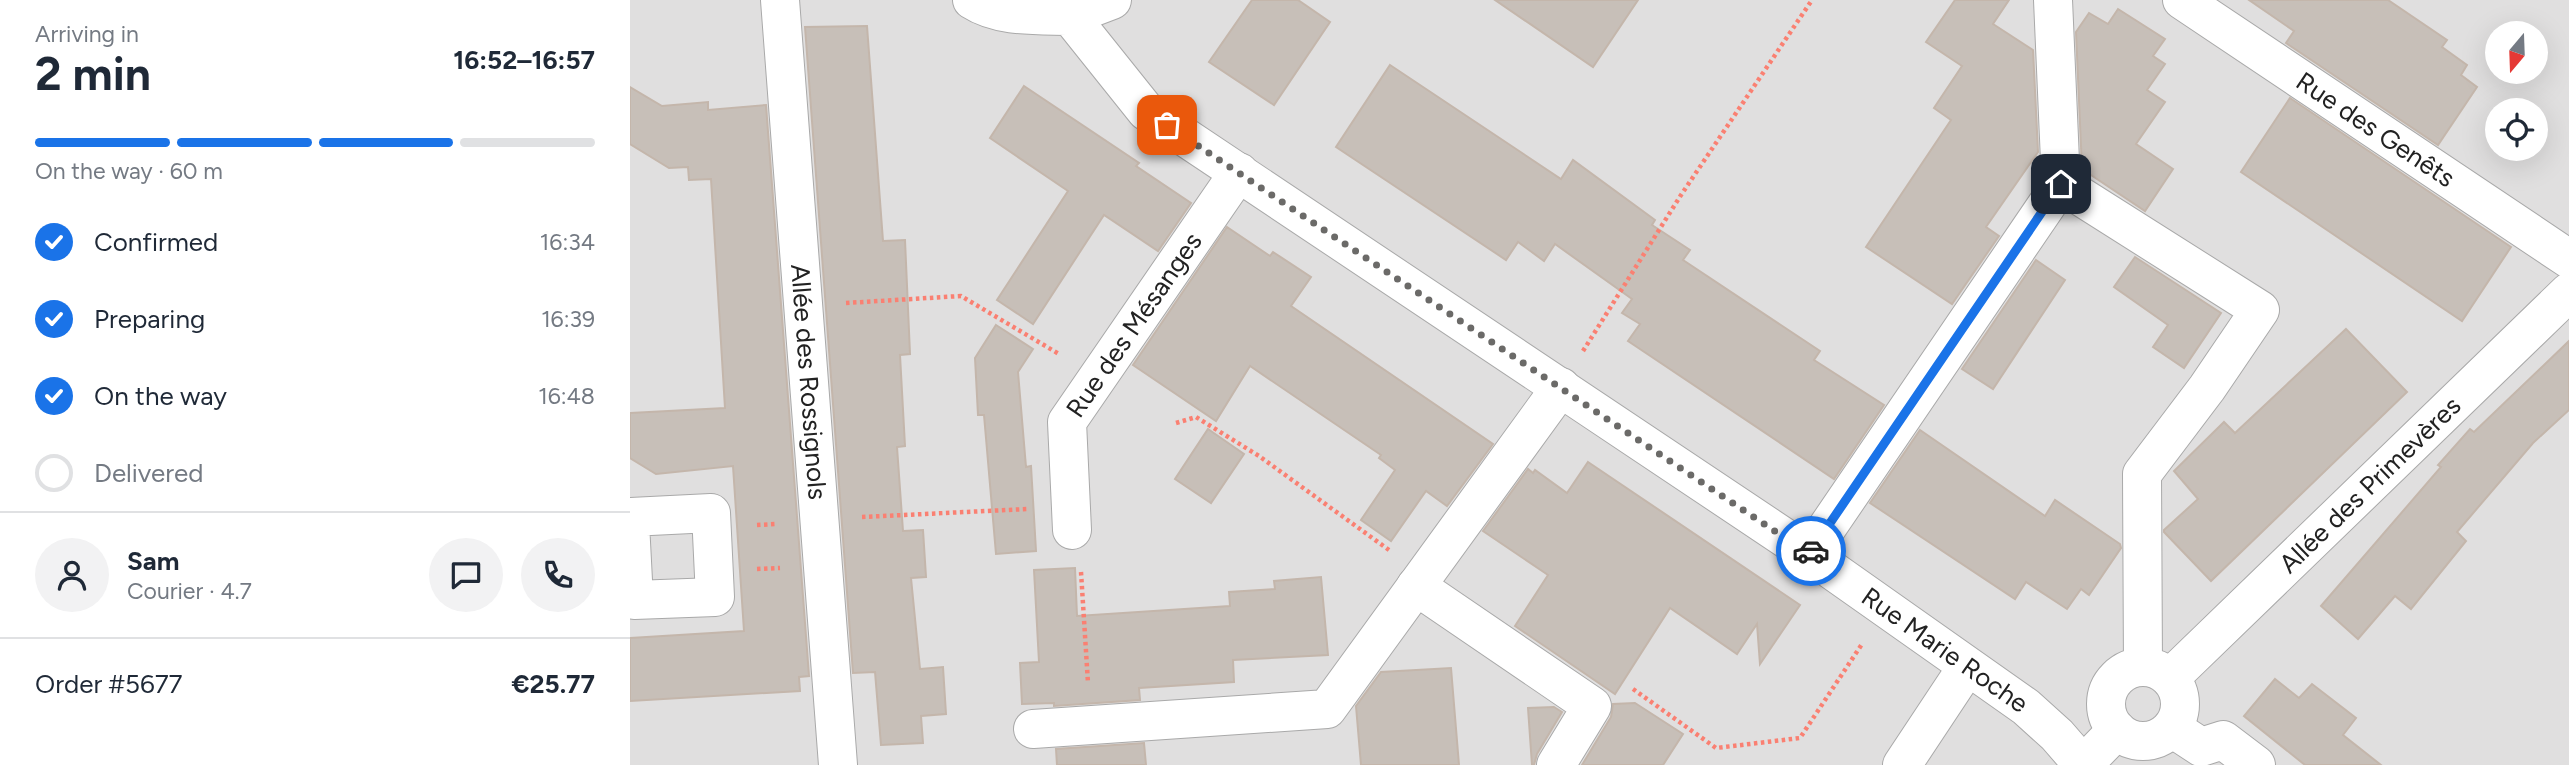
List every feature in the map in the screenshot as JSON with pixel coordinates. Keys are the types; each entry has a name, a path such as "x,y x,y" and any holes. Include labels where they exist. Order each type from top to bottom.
{"street":[{"name":"Allée des Rossignols","path":"780,0 838,765"},
{"path":"972,0 979,5 1021,15 1070,16 1112,0"},
{"path":"1809,554 2061,184 2053,0"},
{"name":"Rue des Genêts","path":"2182,0 2537,235 2569,259"},
{"name":"Rue Marie Roche","path":"1070,16 1146,111 1809,554 2026,707 2083,765"},
{"name":"Rue des Mésanges","path":"1071,518 1067,422 1239,172"},
{"path":"2061,184 2260,310 2207,388 2142,474 2156,672"},
{"name":"Allée des Primevères","path":"2156,672 2569,292"},
{"path":"1034,729 1327,709 1561,387"},
{"path":"630,517 711,513 715,597 634,600 630,523"},
{"path":"1420,581 1592,706 1556,765"},
{"path":"1902,765 1967,667"},
{"path":"2128,670 2156,672 2177,689 2179,716 2172,728 2160,738 2145,742 2130,739 2117,730 2109,718 2106,705 2109,690 2116,678 2128,670"},
{"path":"2172,728 2202,747 2222,740 2256,765"},
{"path":"2083,765 2117,730"}],"path":[{"path":"1561,387 1681,195 1812,0"},
{"path":"803,305 961,296 1098,378"},
{"path":"1176,423 1196,417 1259,456 1420,581"},
{"path":"712,529 820,520 1071,518 1079,544 1090,725"},
{"path":"714,573 822,564"},
{"path":"1592,706 1610,703 1632,688 1716,748 1800,738 1886,608"}],"shaded area":[{"path":"630,0 2569,0 2569,765 630,765"}],"building":[{"path":"1252,0 1298,0 1330,22 1274,105 1209,62"},
{"path":"1495,0 1638,0 1593,67"},
{"path":"1955,0 2009,0 1993,24 2033,50 2038,152 1986,227 1999,236 1952,304 1866,247 1951,120 1934,108 1962,66 1926,42"},
{"path":"2249,0 2388,0 2447,40 2442,47 2467,65 2461,75 2477,87 2438,145 2286,43 2294,31"},
{"path":"2118,9 2165,39 2153,56 2165,64 2147,90 2165,102 2136,144 2173,169 2145,211 2082,169 2076,32 2089,13 2108,24"},
{"path":"867,26 883,241 905,240 910,354 900,355 905,446 897,447 903,531 923,530 926,577 911,578 920,669 943,667 946,714 921,716 923,743 881,745 875,672 853,673 805,27"},
{"path":"1390,65 1561,179 1573,160 1655,220 1652,225 1690,250 1683,260 1820,351 1814,360 1884,405 1834,479 1628,341 1640,324 1622,313 1632,299 1555,244 1544,261 1518,242 1506,260 1336,147"},
{"path":"1024,86 1139,163 1136,166 1191,203 1158,251 1104,215 1033,324 997,300 1068,191 990,138"},
{"path":"630,87 662,106 708,102 708,110 766,105 809,676 799,677 800,691 630,701 630,638 744,631 733,466 656,474 630,458 630,413 725,408 711,179 689,180 688,167 669,168 630,144"},
{"path":"2290,98 2511,247 2462,321 2241,172"},
{"path":"1227,227 1270,256 1273,252 1311,277 1291,306 1493,444 1447,506 1426,491 1391,541 1361,520 1395,470 1379,458 1381,455 1250,366 1216,421 1133,365"},
{"path":"2135,257 2221,313 2184,368 2153,347 2168,325 2114,287"},
{"path":"2036,260 2065,280 1993,389 1962,369"},
{"path":"996,325 1033,349 1018,372 1026,467 1031,466 1036,551 996,554 984,415 978,415 975,358"},
{"path":"2346,329 2407,392 2211,581 2164,532 2198,499 2174,471 2224,422 2235,433"},
{"path":"2569,341 2569,410 2533,443 2457,532 2466,541 2411,609 2395,596 2358,639 2321,606 2441,467 2438,465 2470,429 2474,432"},
{"path":"1208,429 1244,454 1211,503 1175,479"},
{"path":"1920,430 2045,516 2055,500 2120,544 2121,548 2089,595 2081,589 2067,609 2026,582 2015,599 1870,503"},
{"path":"1588,462 1800,605 1760,664 1757,624 1737,654 1670,608 1615,694 1515,626 1548,575 1483,531 1528,469 1533,473 1535,470 1567,493"},
{"path":"1075,568 1077,616 1230,606 1229,592 1275,589 1274,581 1321,577 1328,655 1233,660 1234,682 1139,688 1140,700 1054,706 1054,703 1022,704 1020,663 1039,662 1034,570"},
{"path":"1451,668 1459,765 1361,765 1356,706 1381,672"},
{"path":"2275,679 2299,698 2312,684 2356,718 2343,735 2381,765 2305,765 2244,716"},
{"path":"1635,703 1683,734 1663,765 1582,765 1611,717 1613,704"},
{"path":"1554,707 1562,712 1532,765 1528,708"},
{"path":"1144,743 1146,765 1057,765 1056,749"}],"way so far":[{"path":"1167,125 1809,554 1811,551"}],"route":[{"path":"1811,551 2061,184"}]}
